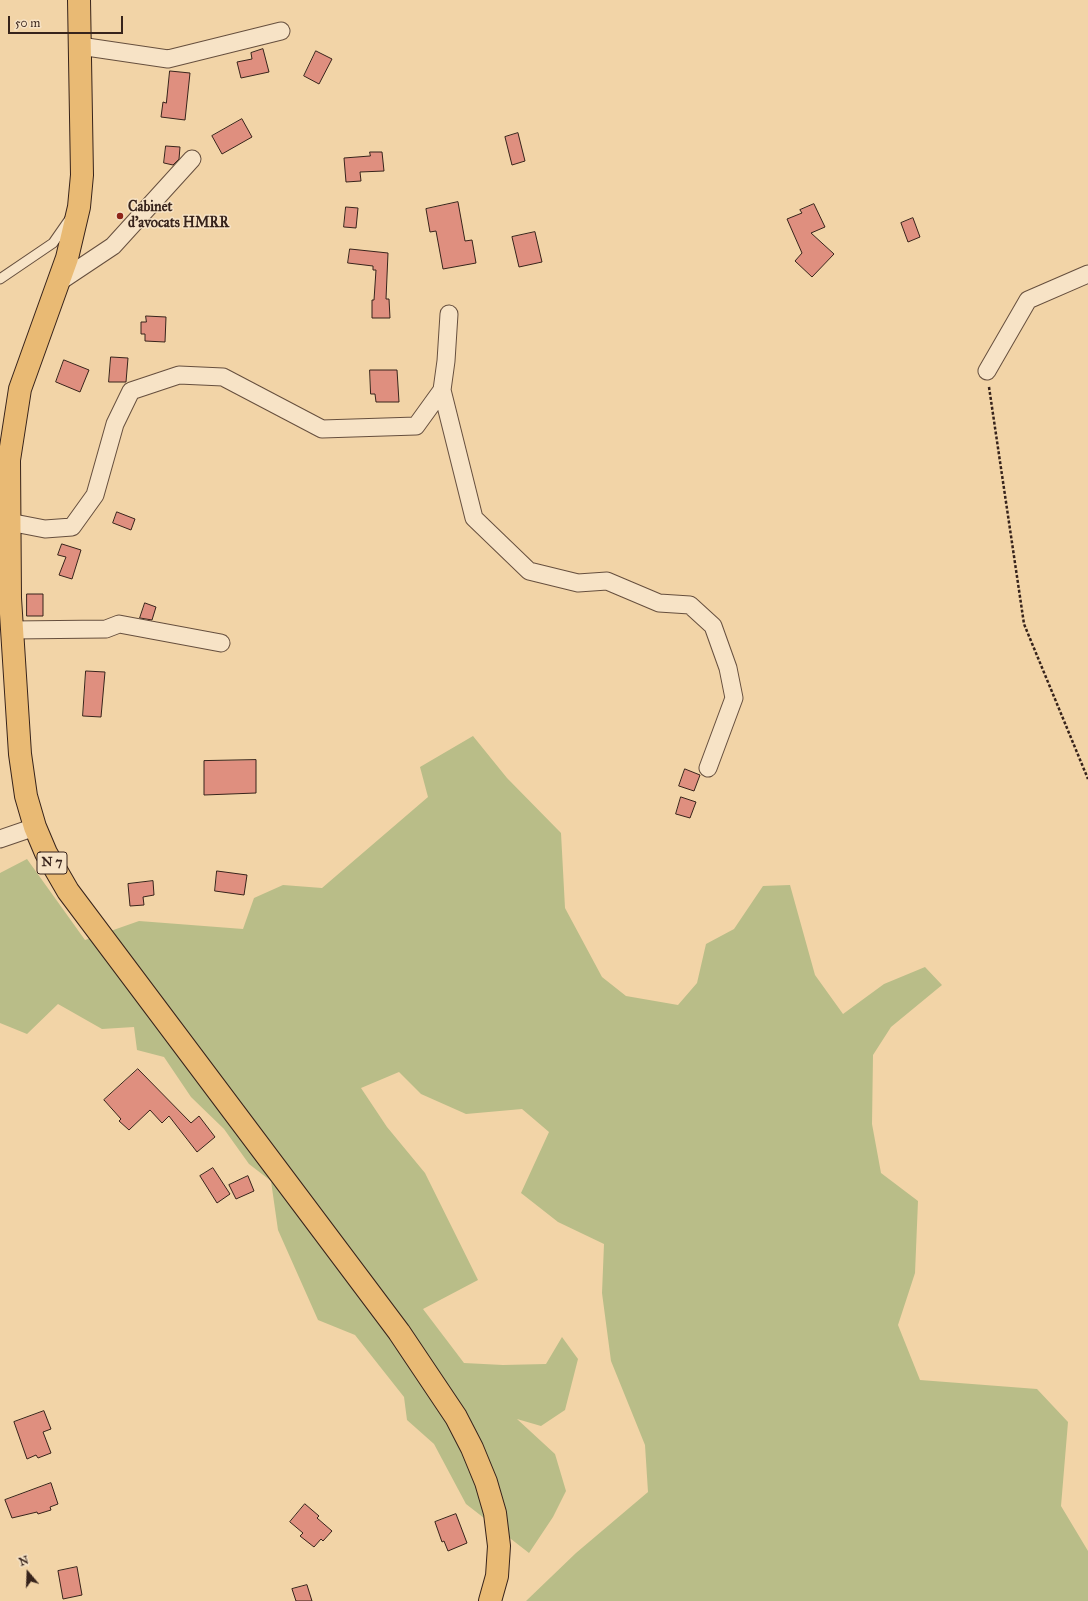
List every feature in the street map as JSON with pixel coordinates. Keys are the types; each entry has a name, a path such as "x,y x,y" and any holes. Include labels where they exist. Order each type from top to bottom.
{"main road":[{"name":"N 7","path":"79,0 82,175 79,207 67,258 20,389 5,456 9,522 12,630 20,754 26,796 35,827 46,852 68,891 400,1332 456,1417 472,1448 486,1482 495,1513 499,1546 497,1576 490,1601"}],"street":[{"path":"80,46 168,59 281,31"},
{"path":"59,282 113,246 192,159"},
{"path":"987,371 1028,300 1088,274"},
{"path":"448,314 446,361 442,390 474,518 529,571 578,583 607,581 659,603 690,605 713,626 728,668 734,698 708,768"},
{"path":"9,522 45,529 72,527 94,495 115,424 131,391 179,375 223,378 322,429 416,426 442,390"},
{"path":"12,630 106,629 118,624 221,643"},
{"path":"0,839 35,827"}],"lane":[{"path":"0,279 53,243 79,207"}],"path":[{"path":"987,371 1024,624 1088,779"}],"green space":[{"path":"473,736 507,778 561,833 565,908 602,977 626,996 678,1005 697,983 706,944 734,929 763,886 790,885 815,975 843,1014 884,984 925,967 942,985 891,1027 873,1055 872,1124 881,1173 918,1201 915,1273 898,1325 920,1380 1037,1389 1068,1422 1061,1506 1088,1551 1088,1601 526,1601 576,1553 648,1492 645,1445 611,1361 602,1293 604,1244 558,1222 521,1193 549,1132 522,1109 466,1114 421,1094 399,1072 361,1088 387,1127 425,1173 478,1280 423,1309 464,1363 503,1365 546,1364 562,1337 578,1359 565,1410 541,1426 517,1419 555,1454 566,1491 553,1517 529,1553 466,1504 434,1444 407,1420 404,1397 355,1335 318,1320 278,1230 271,1181 249,1164 224,1129 191,1097 164,1057 137,1050 134,1027 102,1029 58,1004 27,1034 0,1023 0,873 27,859 85,940 139,921 243,929 254,898 283,885 322,888 428,797 420,767"}],"building":[{"path":"263,49 269,72 241,78 237,62 252,59 251,53"},
{"path":"316,51 332,59 319,84 304,76"},
{"path":"170,71 190,73 185,120 161,117 163,102 166,103"},
{"path":"242,119 252,137 222,154 212,136"},
{"path":"518,133 525,161 512,165 505,137"},
{"path":"166,146 180,147 179,159 173,165 164,163"},
{"path":"370,152 382,152 384,171 360,172 361,181 346,182 344,158 370,156"},
{"path":"458,202 465,241 472,240 476,263 443,269 436,231 430,232 426,209"},
{"path":"814,204 825,227 811,233 834,254 812,277 795,261 802,253 787,219 802,213 800,210"},
{"path":"346,207 358,208 356,228 344,227"},
{"path":"913,218 920,237 908,242 901,223"},
{"path":"535,232 542,262 519,267 512,237"},
{"path":"350,249 388,253 386,299 389,299 390,318 372,318 372,300 374,300 376,270 373,270 373,266 348,263"},
{"path":"146,316 166,317 165,342 145,341 145,334 141,334 141,322 146,322"},
{"path":"111,357 128,358 126,382 109,382"},
{"path":"64,360 89,370 80,392 56,382"},
{"path":"370,370 397,370 399,402 376,402 375,394 371,394"},
{"path":"117,512 135,519 131,530 113,523"},
{"path":"62,544 81,550 72,579 59,575 66,557 58,555"},
{"path":"27,594 43,594 43,616 27,616"},
{"path":"145,603 156,607 152,620 140,618"},
{"path":"86,671 105,672 101,717 83,716"},
{"path":"256,760 256,793 204,795 204,761"},
{"path":"685,769 700,775 694,791 679,786"},
{"path":"681,797 696,802 690,818 676,814"},
{"path":"217,871 247,875 244,895 215,891"},
{"path":"153,881 154,895 143,897 144,905 130,906 128,884"},
{"path":"138,1069 191,1123 199,1116 215,1137 197,1152 169,1116 162,1123 150,1110 129,1130 119,1121 121,1119 104,1100"},
{"path":"213,1168 230,1194 217,1203 200,1176"},
{"path":"248,1176 254,1191 236,1199 229,1185"},
{"path":"44,1411 51,1429 43,1432 51,1453 38,1458 36,1455 27,1459 14,1422"},
{"path":"51,1483 58,1504 50,1507 51,1510 38,1514 37,1512 12,1518 5,1500"},
{"path":"305,1504 319,1516 317,1518 332,1531 323,1541 321,1539 314,1547 300,1536 303,1533 290,1522"},
{"path":"456,1514 467,1543 448,1551 444,1541 442,1542 435,1522"},
{"path":"77,1567 82,1595 63,1599 58,1571"},
{"path":"307,1585 312,1601 296,1601 292,1589"}],"place":[{"name":"Cabinet d'avocats HMRR","path":"120,216"}]}
